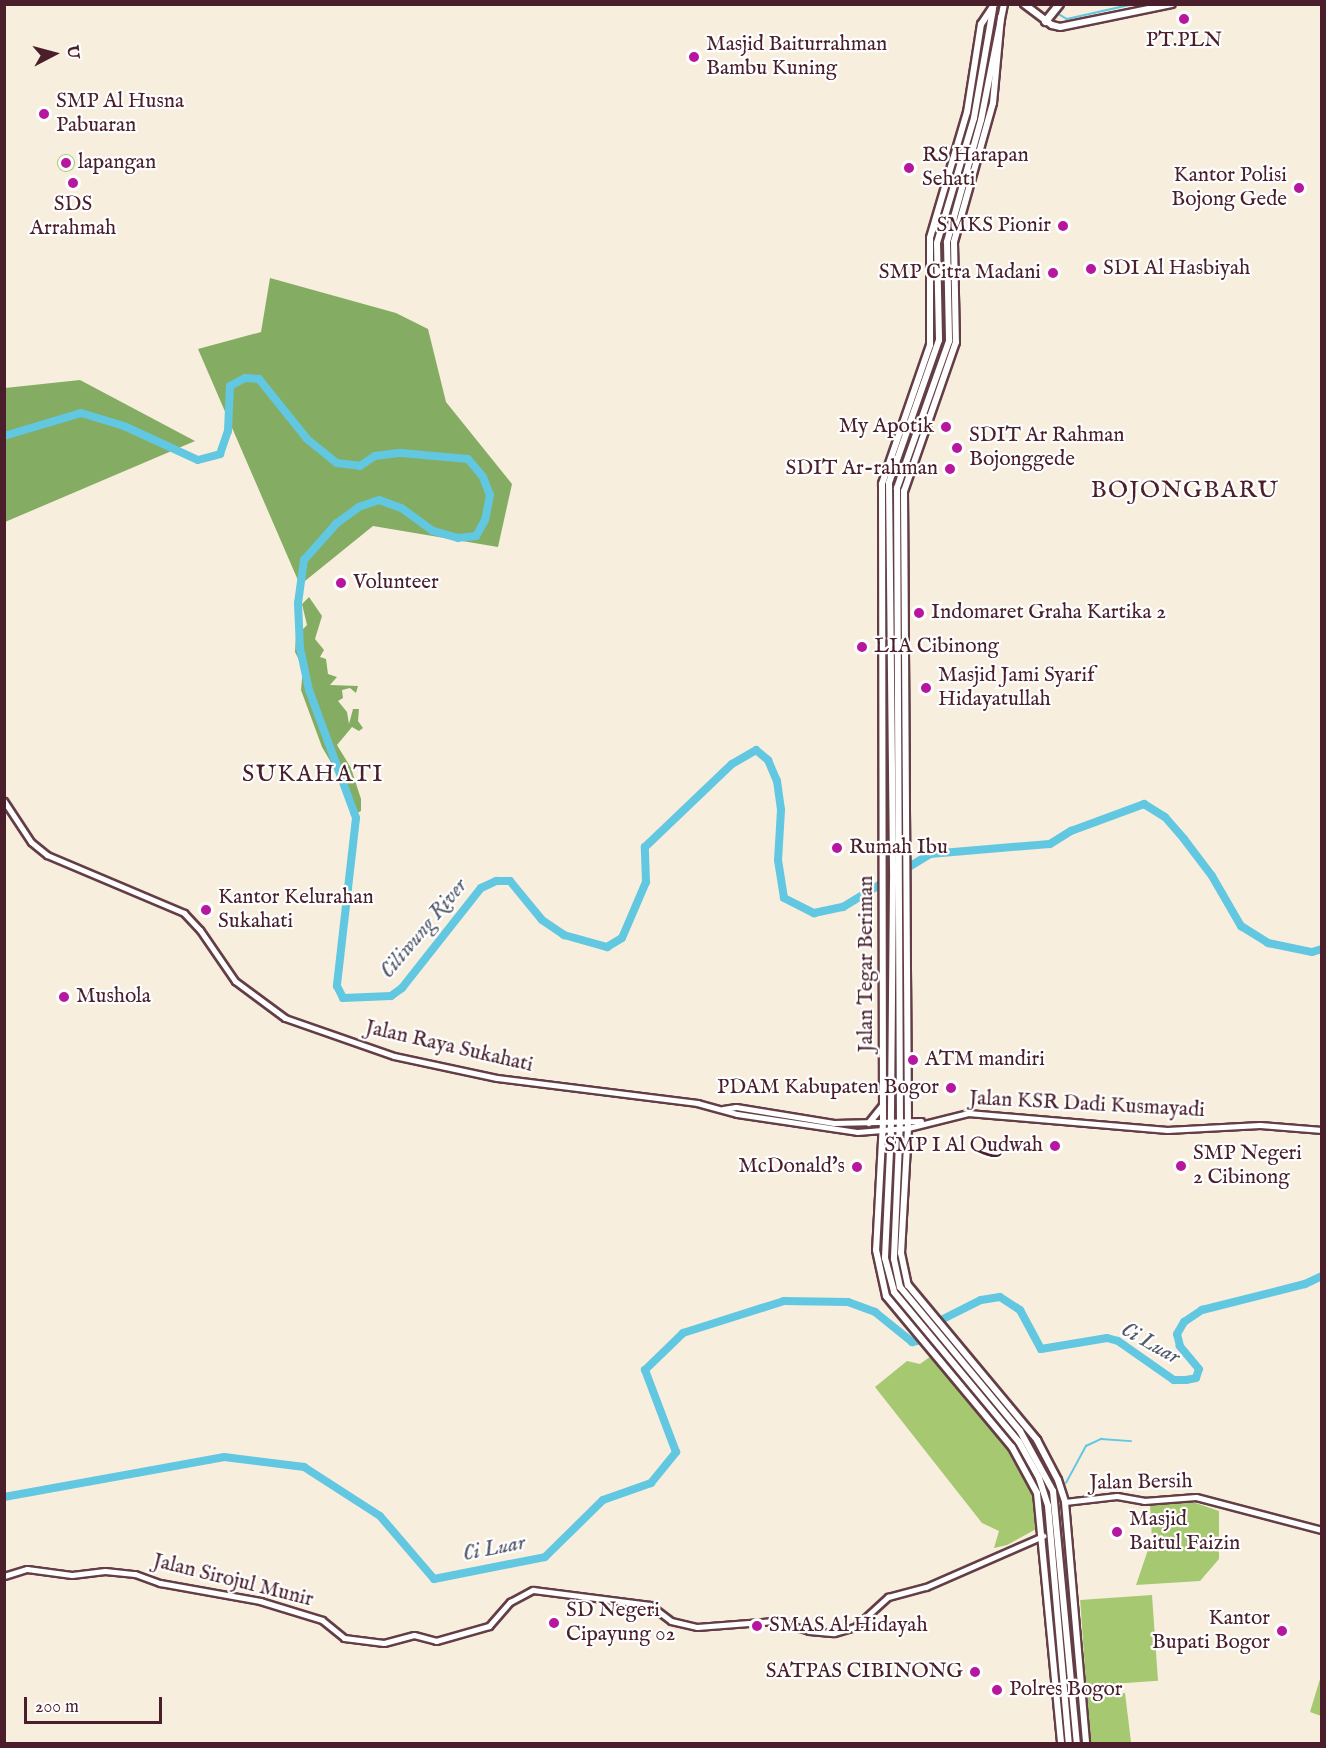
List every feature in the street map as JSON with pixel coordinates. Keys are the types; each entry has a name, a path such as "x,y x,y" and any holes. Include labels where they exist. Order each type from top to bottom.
{"highway":[{"path":"1045,21 1059,5"}],"main road":[{"name":"Jalan Tegar Beriman","path":"901,597 904,490 949,341 945,268 950,225 985,101 1000,13 1005,4"},
{"path":"1024,4 1045,21 1068,27 1172,4"},
{"name":"Jalan Tegar Beriman","path":"994,5 981,24 969,98 930,238 930,345 892,471 888,514 882,717 885,918 883,1130 876,1250 881,1283 886,1296 989,1420 1031,1479 1041,1510 1061,1743"},
{"name":"Jalan Tegar Beriman","path":"994,5 978,100 941,223 936,256 939,340 882,484 892,843 900,918 908,1119 901,1253 904,1276 1041,1446 1065,1502 1086,1743"},
{"name":"Jalan Tegar Beriman","path":"1000,13 1003,27 993,103 954,242 956,342 919,435 899,478 897,514 901,597 904,845 885,1241 890,1283 942,1351 1024,1450 1046,1495 1069,1743"},
{"path":"969,98 978,100"},
{"path":"985,101 993,103"},
{"path":"941,223 950,225"},
{"path":"931,305 937,292"},
{"path":"888,514 897,514"},
{"path":"882,717 890,717"},
{"name":"Jalan Raya Sukahati","path":"4,801 40,851 184,913 200,930 235,981 285,1018 394,1056 481,1075 723,1109"},
{"name":"Jalan Tegar Beriman","path":"900,918 900,1129 893,1242 896,1276 1037,1456 1056,1501 1077,1743"},
{"path":"869,1123 883,1106"},
{"name":"Jalan KSR Dadi Kusmayadi","path":"723,1109 748,1109 834,1123 869,1123 908,1119 923,1121 977,1113 1167,1130 1260,1125 1322,1130"},
{"name":"Jalan KSR Dadi Kusmayadi","path":"723,1109 747,1116 833,1130 891,1130 908,1128 923,1121"},
{"path":"747,1116 748,1109"},
{"path":"942,1351 949,1346"},
{"path":"996,1402 1007,1403"},
{"path":"989,1420 998,1418"},
{"name":"Jalan Bersih","path":"1065,1502 1117,1496 1144,1501 1196,1497 1322,1530"},
{"name":"Jalan Sirojul Munir","path":"4,1576 27,1569 72,1575 105,1571 135,1574 160,1583 260,1601 322,1620 344,1638 384,1644 414,1635 436,1641 489,1626 510,1602 533,1590 645,1604 671,1621 697,1627 775,1621 809,1631 834,1633 855,1627 888,1597 926,1587 1043,1536"},
{"path":"1061,1736 1069,1735"}],"green space":[{"name":"lapangan","path":"66,154 72,157 75,163 72,169 66,172 60,169 57,163 60,157"},
{"path":"270,278 396,313 428,329 446,402 512,484 498,547 373,526 300,585 198,349 261,332"},
{"path":"80,380 195,441 5,522 5,388"},
{"path":"309,597 322,616 315,639 324,650 320,657 326,659 328,674 337,677 330,685 358,686 356,693 350,688 342,690 343,698 338,701 347,712 349,724 353,709 359,709 358,721 363,728 359,731 352,727 337,745 351,768 361,799 361,811 351,816 346,788 322,747 301,690 303,668 295,652 296,636 307,625 302,604"},
{"path":"931,1356 1006,1445 1030,1483 1038,1508 1038,1528 1007,1545 994,1548 999,1531 982,1523 875,1387 907,1361 920,1364"},
{"path":"1190,1501 1219,1511 1219,1559 1200,1581 1136,1585 1152,1538 1150,1505"},
{"path":"1152,1595 1158,1681 1086,1686 1080,1600"},
{"path":"1321,1680 1321,1716 1310,1712"},
{"path":"1125,1693 1131,1743 1091,1744 1085,1698"}],"waterway":[{"path":"1057,13 1067,19 1134,4"},
{"name":"Ciliwung River","path":"4,436 81,413 124,426 198,460 220,454 228,431 230,386 245,378 259,379 307,439 337,463 360,466 375,456 401,453 468,459 483,477 490,495 485,520 476,536 458,538 433,531 401,508 379,500 359,507 336,524 304,560 298,603 300,648 309,690 356,818 337,986 343,998 391,996 402,988 481,888 496,881 510,881 542,920 564,935 607,947 622,938 646,882 645,847 732,764 756,750 768,760 777,781 781,810 778,860 784,898 814,913 843,907 930,854 1050,844 1071,831 1144,804 1165,817 1184,839 1212,876 1241,926 1268,943 1312,952 1322,949"},
{"name":"Ci Luar","path":"943,1319 981,1300 1000,1297 1020,1310 1041,1349 1107,1338 1118,1341 1174,1380 1186,1380 1196,1378 1199,1369 1180,1346 1177,1334 1184,1322 1202,1310 1305,1284 1322,1276"},
{"name":"Ci Luar","path":"4,1497 224,1457 304,1467 380,1516 434,1579 545,1557 603,1500 651,1483 676,1452 645,1370 683,1333 784,1301 848,1302 875,1312 912,1342 917,1341"},
{"path":"1066,1483 1086,1446 1101,1439 1131,1441"}],"place":[{"name":"PT.PLN","path":"1184,19"},
{"name":"Masjid Baiturrahman Bambu Kuning","path":"694,57"},
{"name":"SMP Al Husna Pabuaran","path":"44,114"},
{"name":"lapangan","path":"66,163"},
{"name":"RS Harapan Sehati","path":"909,168"},
{"name":"SDS Arrahmah","path":"73,183"},
{"name":"Kantor Polisi Bojong Gede","path":"1299,188"},
{"name":"SMKS Pionir","path":"1063,226"},
{"name":"SDI Al Hasbiyah","path":"1091,269"},
{"name":"SMP Citra Madani","path":"1053,273"},
{"name":"My Apotik","path":"946,427"},
{"name":"SDIT Ar Rahman Bojonggede","path":"957,448"},
{"name":"SDIT Ar-rahman","path":"950,469"},
{"name":"Volunteer","path":"341,583"},
{"name":"Indomaret Graha Kartika 2","path":"919,613"},
{"name":"LIA Cibinong","path":"862,647"},
{"name":"Masjid Jami Syarif Hidayatullah","path":"926,688"},
{"name":"Rumah Ibu","path":"837,848"},
{"name":"Kantor Kelurahan Sukahati","path":"206,910"},
{"name":"Mushola","path":"64,997"},
{"name":"ATM mandiri","path":"913,1060"},
{"name":"PDAM Kabupaten Bogor","path":"951,1088"},
{"name":"SMP I Al Qudwah","path":"1055,1146"},
{"name":"SMP Negeri 2 Cibinong","path":"1181,1166"},
{"name":"McDonald's","path":"857,1167"},
{"name":"Masjid Baitul Faizin","path":"1117,1532"},
{"name":"SD Negeri Cipayung 02","path":"554,1623"},
{"name":"SMAS Al Hidayah","path":"757,1626"},
{"name":"Kantor Bupati Bogor","path":"1282,1631"},
{"name":"SATPAS CIBINONG","path":"975,1672"},
{"name":"Polres Bogor","path":"997,1690"}],"district":[{"name":"BOJONGBARU","path":"1185,491"},
{"name":"SUKAHATI","path":"313,775"}]}
